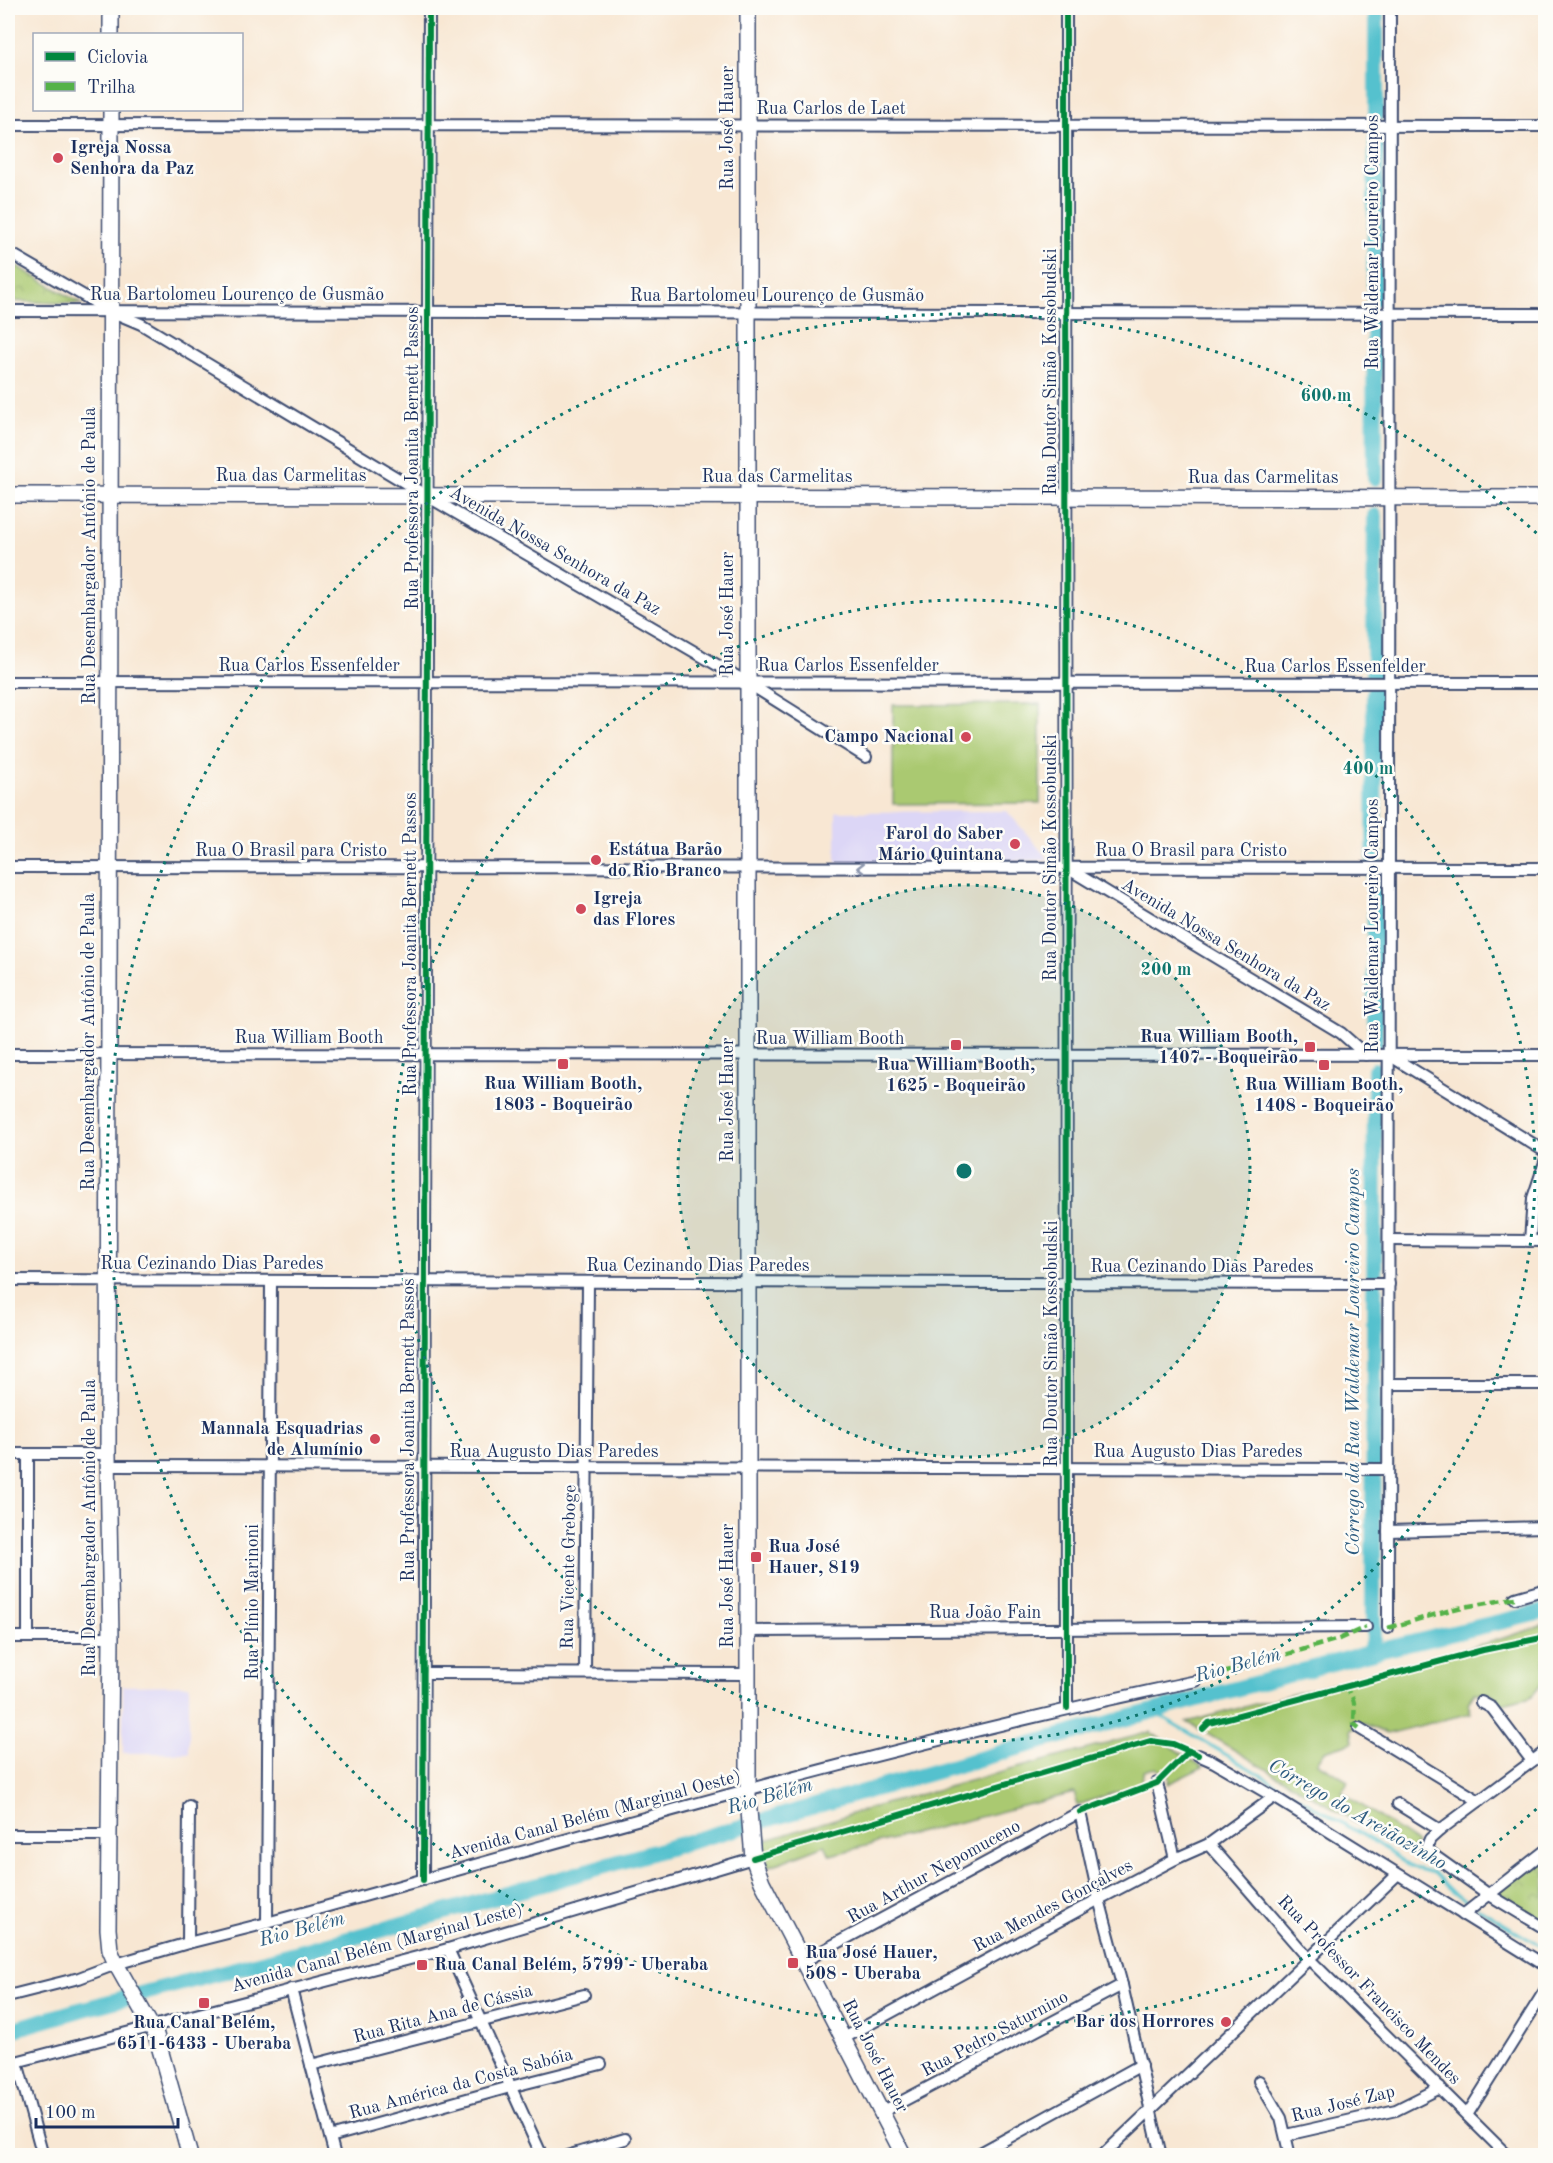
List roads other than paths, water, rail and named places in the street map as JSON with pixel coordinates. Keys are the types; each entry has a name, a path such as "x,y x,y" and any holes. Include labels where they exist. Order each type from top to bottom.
{"main road":[{"path":"111,8 111,33"},
{"name":"Rua José Hauer","path":"748,8 748,1795 753,1853 762,1882 904,2156"},
{"name":"Rua Desembargador Antônio de Paula","path":"111,117 108,1460 111,1637 108,1929 110,1950 118,1968 151,2023 190,2156"},
{"name":"Rua das Carmelitas","path":"8,495 1545,498"}],"street":[{"name":"Rua Professora Joanita Bernett Passos","path":"423,1880 429,8"},
{"name":"Rua Doutor Simão Kossobudski","path":"1066,8 1067,1708"},
{"name":"Rua Waldemar Loureiro Campos","path":"1388,1628 1388,1531 1384,1469 1389,1384 1384,1285 1389,1240 1390,8"},
{"name":"Rua Carlos de Laet","path":"8,125 111,117 429,125 1545,126"},
{"name":"Avenida Nossa Senhora da Paz","path":"8,252 110,312 141,324 428,496 748,683 866,757"},
{"name":"Rua Bartolomeu Lourenço de Gusmão","path":"8,311 1545,314"},
{"name":"Rua Carlos Essenfelder","path":"8,682 1545,683"},
{"name":"Rua O Brasil para Cristo","path":"8,867 1545,868"},
{"name":"Avenida Nossa Senhora da Paz","path":"1066,868 1341,1033 1366,1055"},
{"name":"Rua William Booth","path":"8,1054 1545,1055"},
{"path":"1389,1055 1545,1152"},
{"path":"1530,1241 1533,1198 1545,1159"},
{"path":"1389,1240 1545,1241"},
{"name":"Rua Cezinando Dias Paredes","path":"8,1280 1384,1285"},
{"name":"Rua Plínio Marinoni","path":"267,1923 271,1281"},
{"name":"Rua Vicente Greboge","path":"585,1673 588,1282"},
{"path":"1389,1384 1545,1384"},
{"name":"Rua Augusto Dias Paredes","path":"8,1454 270,1467 1384,1469"},
{"path":"28,1454 28,1637"},
{"path":"1388,1531 1545,1527"},
{"path":"1515,1599 1545,1589"},
{"name":"Rua João Fain","path":"748,1631 1366,1627"},
{"path":"8,1637 111,1637"},
{"path":"424,1673 748,1674"},
{"name":"Avenida Canal Belém (Marginal Oeste)","path":"8,1996 118,1968 188,1943 1067,1708 1196,1681"},
{"path":"1480,1702 1492,1707 1532,1761"},
{"path":"1359,1728 1479,1801"},
{"path":"1545,1751 1440,1830 1430,1839 1427,1846 1436,1857 1488,1894 1545,1929"},
{"path":"1198,1755 1274,1797 1545,1966"},
{"path":"1157,1783 1175,1859"},
{"name":"Rua Mendes Gonçalves","path":"844,2038 1099,1899 1209,1844 1274,1797"},
{"path":"1398,1804 1440,1830"},
{"path":"188,1943 189,1806"},
{"name":"Rua Arthur Nepomuceno","path":"804,1961 1080,1812 1099,1899"},
{"path":"8,1835 109,1834"},
{"name":"Rua Professor Francisco Mendes","path":"1209,1844 1309,1959 1508,2156"},
{"path":"1463,1915 1545,1850"},
{"name":"Avenida Canal Belém (Marginal Leste)","path":"12,2063 151,2023 448,1949 753,1853"},
{"path":"1102,2156 1397,1875"},
{"path":"1099,1899 1122,1985 1161,2156"},
{"path":"448,1949 542,2156"},
{"name":"Rua Pedro Saturnino","path":"882,2112 1122,1985"},
{"path":"291,1989 335,2156"},
{"path":"1467,2115 1545,1989"},
{"name":"Rua Rita Ana de Cássia","path":"311,2066 584,1995"},
{"path":"12,2063 43,2156"},
{"name":"Rua América da Costa Sabóia","path":"330,2137 602,2064"},
{"path":"975,2156 1141,2065"},
{"path":"1260,2081 1281,2118 1290,2156"},
{"name":"Rua José Zap","path":"1286,2135 1396,2110 1440,2088"},
{"path":"567,2156 625,2139"}],"waterway":[{"name":"Córrego da Rua Waldemar Loureiro Campos","path":"1376,8 1376,114"},
{"name":"Córrego da Rua Waldemar Loureiro Campos","path":"1374,299 1376,140"},
{"name":"Córrego da Rua Waldemar Loureiro Campos","path":"1374,326 1375,478"},
{"name":"Córrego da Rua Waldemar Loureiro Campos","path":"1374,677 1375,516"},
{"name":"Córrego da Rua Waldemar Loureiro Campos","path":"1374,692 1375,1042"},
{"name":"Córrego da Rua Waldemar Loureiro Campos","path":"1369,1653 1374,1638 1375,1070"},
{"name":"Rio Belém","path":"8,2031 371,1933 1042,1741 1369,1653 1546,1611"},
{"name":"Córrego do Areiãozinho","path":"1152,1711 1376,1843 1411,1867 1434,1873 1454,1893 1472,1904"},
{"name":"Córrego do Areiãozinho","path":"1478,1908 1546,1949"}],"place":[{"name":"Igreja Nossa Senhora da Paz","path":"58,158"},
{"name":"Campo Nacional","path":"966,737"},
{"name":"Farol do Saber Mário Quintana","path":"1015,844"},
{"name":"Estátua Barão do Rio Branco","path":"596,860"},
{"name":"Igreja das Flores","path":"581,909"},
{"name":"Rua William Booth, 1625 - Boqueirão","path":"956,1045"},
{"name":"Rua William Booth, 1407 - Boqueirão","path":"1310,1047"},
{"name":"Rua William Booth, 1803 - Boqueirão","path":"563,1064"},
{"name":"Rua William Booth, 1408 - Boqueirão","path":"1324,1065"},
{"name":"Mannala Esquadrias de Alumínio","path":"375,1439"},
{"name":"Rua José Hauer, 819","path":"756,1557"},
{"name":"Rua José Hauer, 508 - Uberaba","path":"793,1963"},
{"name":"Rua Canal Belém, 5799 - Uberaba","path":"422,1965"},
{"name":"Rua Canal Belém, 6511-6433 - Uberaba","path":"204,2003"},
{"name":"Bar dos Horrores","path":"1226,2022"}]}
